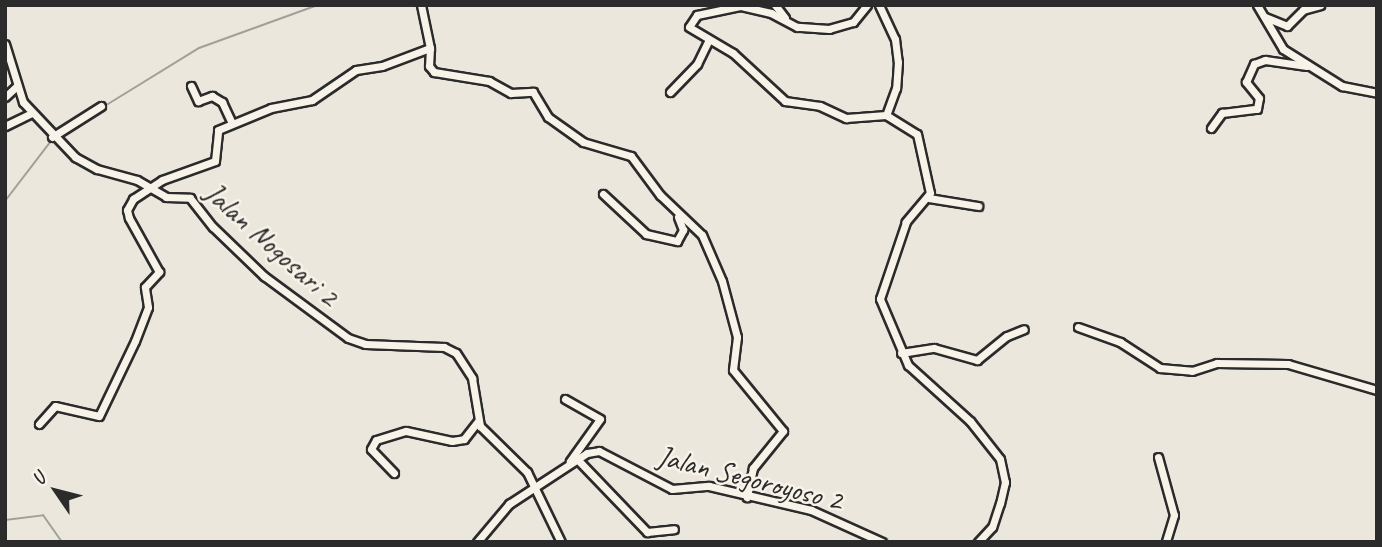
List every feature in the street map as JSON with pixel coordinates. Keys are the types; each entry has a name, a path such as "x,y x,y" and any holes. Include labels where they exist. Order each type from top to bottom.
{"street":[{"path":"421,5 430,48 429,66 434,72 484,80 511,93 533,92 548,117 583,142 631,156 676,210 702,235 722,281 737,337 733,370 783,431 753,468 747,497"},
{"path":"775,5 788,22"},
{"path":"867,5 853,22 837,28 806,28 740,6 709,10 689,24 693,33 733,53 785,101 820,106 846,118 886,115 917,134 931,185 929,198 906,222 881,291 901,354 970,421 1000,459 1005,482 1000,503 992,527 978,542"},
{"path":"879,5 895,39 898,62 896,88 886,115"},
{"path":"1257,5 1276,43 1307,66 1342,86 1377,93"},
{"path":"1265,17 1287,26 1303,10 1320,5"},
{"path":"670,92 697,64 708,41"},
{"name":"Jalan Nogosari 2","path":"5,44 17,86 32,114 52,137 92,167 150,186 166,197 190,198 212,227 264,276 348,338 450,349 472,378 478,421"},
{"path":"39,424 55,406 99,416 135,341 148,307 145,287 159,272 127,210 150,186 215,161 215,134 232,123 271,108 305,103 349,72 390,64 430,48"},
{"path":"1211,128 1222,113 1257,109 1259,98 1246,82 1254,64 1265,60 1307,66"},
{"path":"5,97 17,86"},
{"path":"191,86 198,101 212,96 224,103 232,123"},
{"path":"52,137 101,106"},
{"path":"5,126 32,114"},
{"path":"603,194 646,234 673,240 681,238 684,230 676,210"},
{"path":"929,198 978,206"},
{"path":"1078,327 1120,342 1160,368 1192,371 1217,363 1288,364 1377,390"},
{"path":"901,354 934,348 976,360 1007,336 1024,329"},
{"path":"564,470 600,424 594,414 565,399"},
{"path":"394,473 371,449 376,440 406,431 448,442 461,440 478,421 537,488 561,542"},
{"name":"Jalan Segoroyoso 2","path":"477,542 499,513 591,451 603,451 672,489 709,486 829,515 882,542"},
{"path":"1158,457 1174,515 1166,542"},
{"path":"578,460 647,533 674,529"}],"waterway":[{"path":"108,104 199,48 318,5"},
{"path":"5,201 51,141"},
{"path":"5,520 43,515 62,542"}]}
